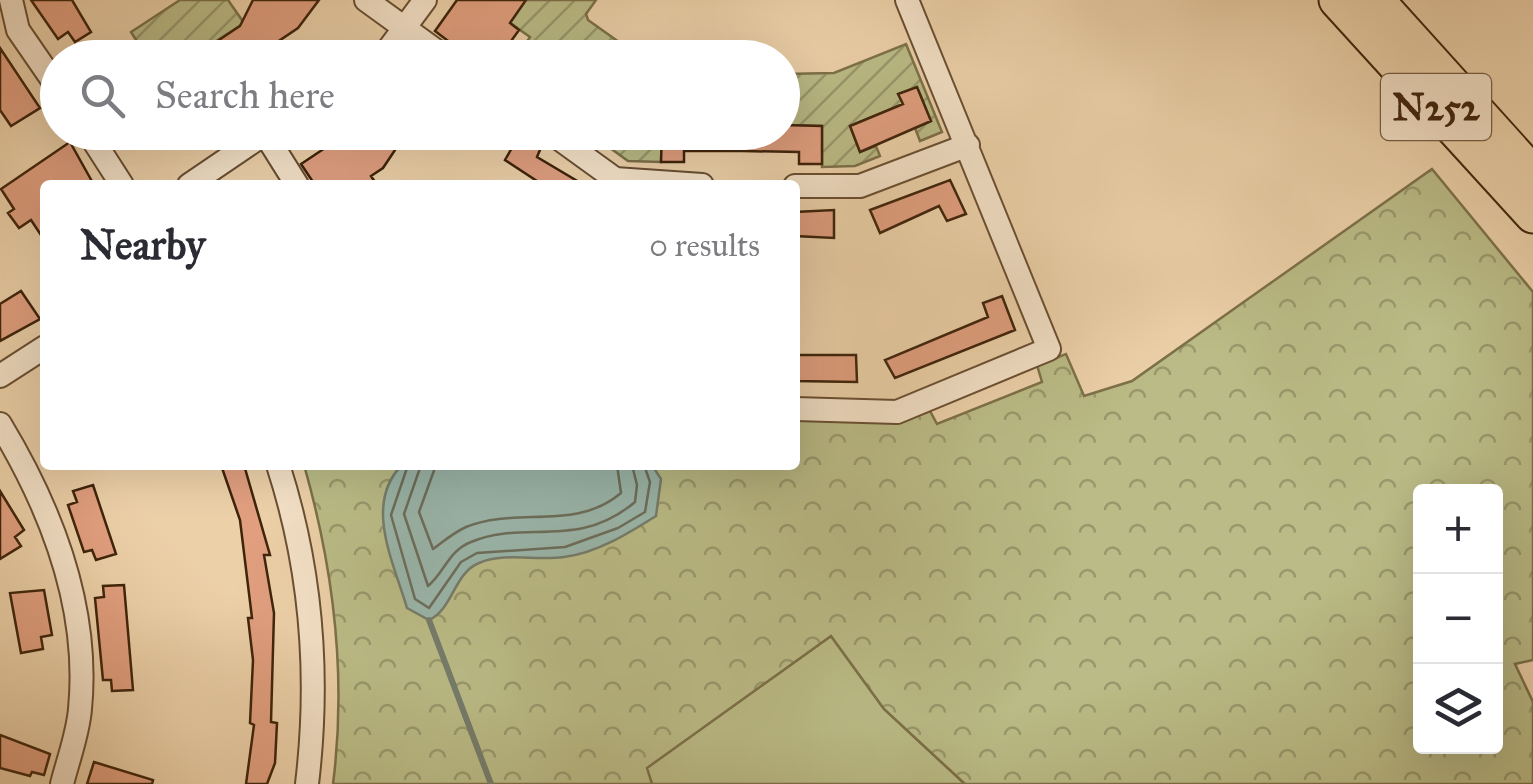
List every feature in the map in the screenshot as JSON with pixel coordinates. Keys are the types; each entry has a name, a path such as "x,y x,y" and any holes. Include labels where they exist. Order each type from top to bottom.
{"main road":[{"name":"N252","path":"1337,0 1533,215"},
{"name":"N252","path":"1376,0 1533,174"}],"street":[{"path":"11,0 18,30 40,62"},
{"path":"366,0 421,40"},
{"path":"396,40 426,0"},
{"path":"800,409 897,412 1049,350 907,0"},
{"path":"800,186 860,186 968,145"},
{"path":"100,150 119,180"},
{"path":"196,180 241,150"},
{"path":"276,150 294,180"},
{"path":"575,150 616,180"},
{"path":"0,376 40,350"},
{"path":"0,424 48,513 73,597 80,711 62,784"},
{"path":"279,470 304,562 312,620 315,701 307,784"}],"green space":[{"path":"180,0 228,0 244,23 218,40 136,40 131,32"},
{"path":"510,0 596,0 586,14 588,20 616,40 528,40 530,37 499,15"},
{"path":"906,44 942,132 920,141 915,128 931,121 917,87 899,94 905,109 896,107 850,126 860,152 876,146 880,156 855,166 822,167 822,126 800,125 800,74 834,73"},
{"path":"613,150 661,150 661,162 628,161"},
{"path":"1432,169 1533,292 1533,660 1515,664 1533,702 1533,784 965,784 884,709 831,636 647,768 652,784 333,784 339,703 335,623 323,544 305,470 800,470 800,420 902,421 930,411 937,424 1042,382 1037,365 1066,354 1084,396 1132,381"},
{"path":"831,636 884,709 965,784 652,784 646,768"}],"water":[{"path":"398,470 655,470 661,479 656,516 612,541 576,555 499,558 479,563 464,575 443,608 429,620 407,608 389,553 383,516 390,480"}],"building":[{"path":"31,0 72,0 91,32 78,40 68,32 58,39"},
{"path":"253,0 319,0 298,28 280,40 219,40 240,26"},
{"path":"457,0 526,0 510,23 519,30 512,40 447,40 435,31"},
{"path":"0,48 40,108 11,126 0,110"},
{"path":"917,87 931,121 860,152 850,126 903,104 898,94"},
{"path":"800,125 822,126 822,164 799,164 799,152 742,151 684,151 684,162 661,162 661,150 800,150"},
{"path":"58,150 74,150 91,180 40,180 40,234 31,220 19,228 8,213 14,209 1,189"},
{"path":"322,150 395,150 383,168 371,176 374,180 312,180 301,164"},
{"path":"511,150 540,150 537,157 576,180 535,180 505,160"},
{"path":"950,180 966,214 947,221 939,206 880,233 870,210"},
{"path":"834,210 834,238 800,236 800,212"},
{"path":"21,291 40,319 0,341 0,304"},
{"path":"1002,296 1015,330 895,378 885,360 988,317 983,303"},
{"path":"800,355 856,355 857,382 800,381"},
{"path":"223,470 245,470 270,555 264,555 274,613 271,722 277,723 275,763 267,784 246,784 254,725 250,723 253,660 240,520"},
{"path":"93,485 116,554 96,560 92,550 84,552 68,505 77,502 73,491"},
{"path":"0,491 24,530 15,537 21,546 0,559"},
{"path":"124,585 133,690 112,691 111,680 103,680 95,598 104,597 103,586"},
{"path":"44,590 52,635 41,637 43,649 21,653 10,593"},
{"path":"0,735 50,754 44,775 32,772 30,776 0,768"},
{"path":"94,762 153,780 152,784 87,784"}],"waterway":[{"path":"429,620 491,784"}]}
